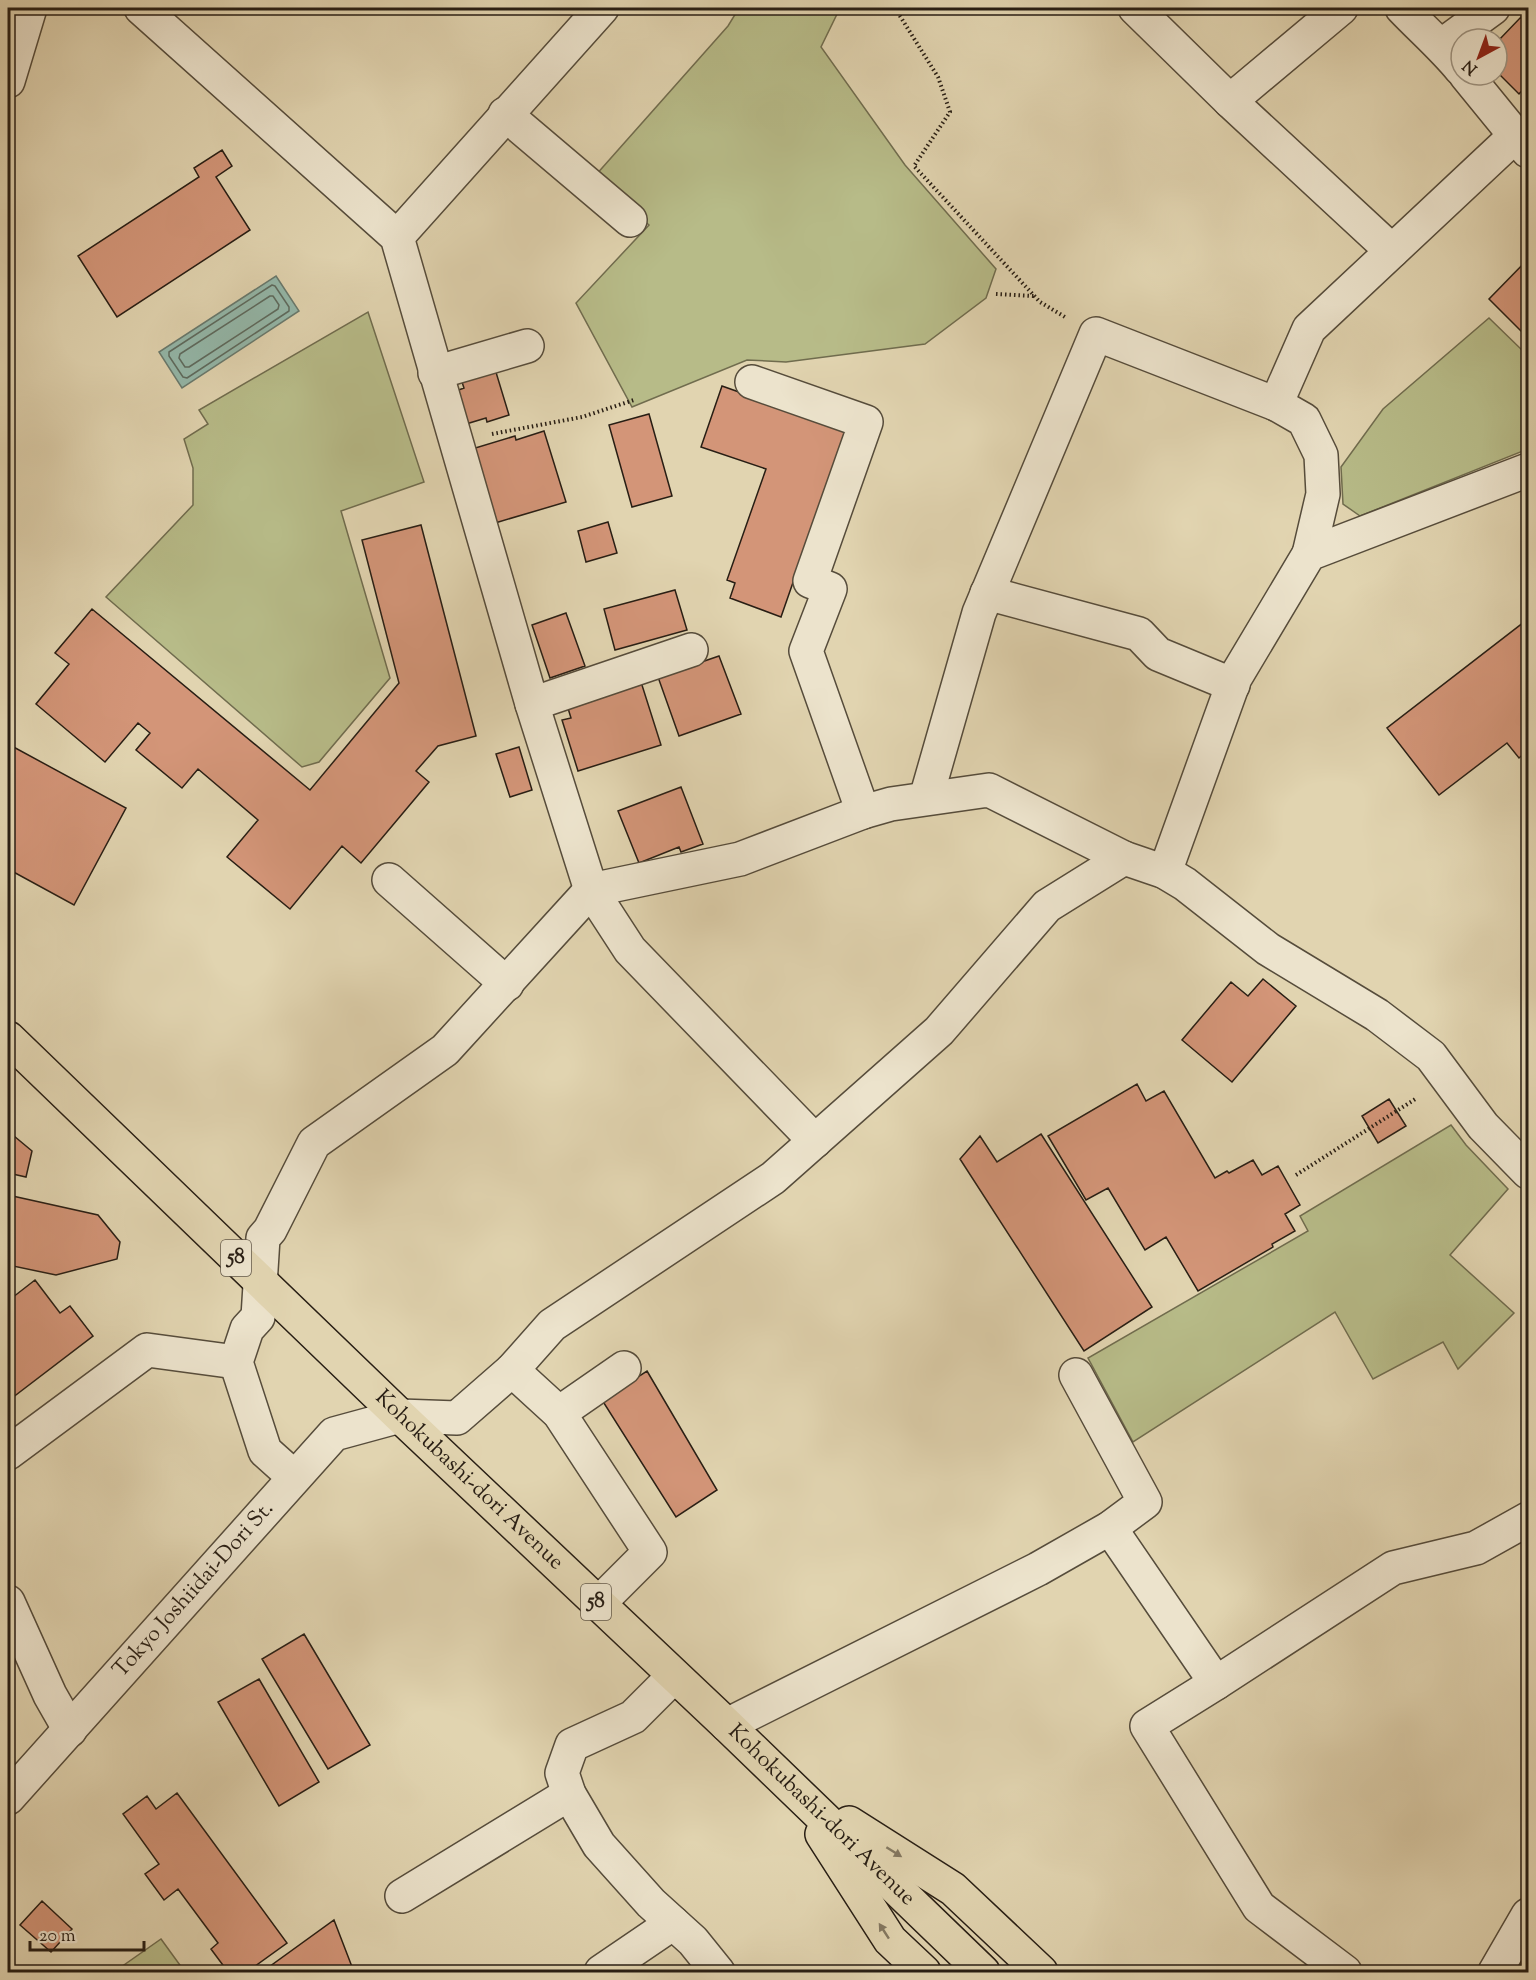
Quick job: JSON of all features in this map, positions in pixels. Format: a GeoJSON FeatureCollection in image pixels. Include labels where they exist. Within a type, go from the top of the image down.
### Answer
{"type":"FeatureCollection","features":[{"type":"Feature","properties":{"kind":"main road","name":"Kohokubashi-dori Avenue"},"geometry":{"type":"LineString","coordinates":[[8,1038],[400,1416],[727,1725],[980,1969]]}},
{"type":"Feature","properties":{"kind":"main road","name":"58"},"geometry":{"type":"LineString","coordinates":[[791,1787],[890,1940],[924,1972]]}},
{"type":"Feature","properties":{"kind":"main road","name":"58"},"geometry":{"type":"LineString","coordinates":[[791,1787],[953,1889],[1041,1972]]}},
{"type":"Feature","properties":{"kind":"street"},"geometry":{"type":"LineString","coordinates":[[8,81],[30,8]]}},
{"type":"Feature","properties":{"kind":"street"},"geometry":{"type":"LineString","coordinates":[[141,8],[398,237],[435,373],[532,704],[591,890],[630,950],[815,1141]]}},
{"type":"Feature","properties":{"kind":"street"},"geometry":{"type":"LineString","coordinates":[[398,237],[505,114],[602,8]]}},
{"type":"Feature","properties":{"kind":"street"},"geometry":{"type":"LineString","coordinates":[[1136,8],[1230,101],[1392,251]]}},
{"type":"Feature","properties":{"kind":"street"},"geometry":{"type":"LineString","coordinates":[[1230,101],[1341,8]]}},
{"type":"Feature","properties":{"kind":"street"},"geometry":{"type":"LineString","coordinates":[[1402,8],[1449,55]]}},
{"type":"Feature","properties":{"kind":"street"},"geometry":{"type":"LineString","coordinates":[[1477,27],[1493,8]]}},
{"type":"Feature","properties":{"kind":"street"},"geometry":{"type":"LineString","coordinates":[[1276,404],[1309,329],[1392,251],[1522,143],[1476,87]]}},
{"type":"Feature","properties":{"kind":"street"},"geometry":{"type":"LineString","coordinates":[[505,114],[630,220]]}},
{"type":"Feature","properties":{"kind":"street"},"geometry":{"type":"LineString","coordinates":[[926,798],[979,614],[1096,334],[1276,404],[1304,420],[1321,455],[1323,494],[1310,554],[1233,685],[1165,872]]}},
{"type":"Feature","properties":{"kind":"street"},"geometry":{"type":"LineString","coordinates":[[435,373],[526,346]]}},
{"type":"Feature","properties":{"kind":"street"},"geometry":{"type":"LineString","coordinates":[[752,382],[866,422],[810,581],[830,589],[806,651],[863,812]]}},
{"type":"Feature","properties":{"kind":"street"},"geometry":{"type":"LineString","coordinates":[[1310,554],[1528,470]]}},
{"type":"Feature","properties":{"kind":"street"},"geometry":{"type":"LineString","coordinates":[[987,593],[1139,634],[1158,654],[1233,685]]}},
{"type":"Feature","properties":{"kind":"street"},"geometry":{"type":"LineString","coordinates":[[532,704],[691,650]]}},
{"type":"Feature","properties":{"kind":"street"},"geometry":{"type":"LineString","coordinates":[[294,1477],[265,1451],[236,1362],[247,1329],[258,1317],[263,1238],[270,1230],[314,1143],[446,1050],[591,890],[740,859],[863,812],[926,798],[989,790],[1124,858],[1165,872],[1185,884],[1268,949],[1377,1015],[1431,1056],[1482,1126],[1528,1172]]}},
{"type":"Feature","properties":{"kind":"street","name":"Tokyo Joshiidai-Dori St."},"geometry":{"type":"LineString","coordinates":[[8,1797],[334,1434],[400,1416],[457,1418],[512,1370],[552,1325],[773,1178],[939,1031],[1047,906],[1124,858]]}},
{"type":"Feature","properties":{"kind":"street"},"geometry":{"type":"LineString","coordinates":[[389,880],[507,984]]}},
{"type":"Feature","properties":{"kind":"street"},"geometry":{"type":"LineString","coordinates":[[8,1453],[147,1350],[236,1362]]}},
{"type":"Feature","properties":{"kind":"street"},"geometry":{"type":"LineString","coordinates":[[558,1413],[624,1368]]}},
{"type":"Feature","properties":{"kind":"street"},"geometry":{"type":"LineString","coordinates":[[512,1370],[558,1413],[650,1552],[598,1604]]}},
{"type":"Feature","properties":{"kind":"street"},"geometry":{"type":"LineString","coordinates":[[727,1725],[1027,1574],[1110,1528],[1145,1502],[1076,1375]]}},
{"type":"Feature","properties":{"kind":"street"},"geometry":{"type":"LineString","coordinates":[[1345,1972],[1259,1907],[1147,1725],[1394,1568],[1476,1548],[1528,1519]]}},
{"type":"Feature","properties":{"kind":"street"},"geometry":{"type":"LineString","coordinates":[[1110,1528],[1216,1683]]}},
{"type":"Feature","properties":{"kind":"street"},"geometry":{"type":"LineString","coordinates":[[8,1602],[50,1695],[70,1730]]}},
{"type":"Feature","properties":{"kind":"street"},"geometry":{"type":"LineString","coordinates":[[674,1676],[633,1717],[572,1745],[562,1773],[569,1794],[600,1845],[651,1903],[693,1941],[718,1972]]}},
{"type":"Feature","properties":{"kind":"street"},"geometry":{"type":"LineString","coordinates":[[402,1896],[569,1794]]}},
{"type":"Feature","properties":{"kind":"street"},"geometry":{"type":"LineString","coordinates":[[1495,1972],[1528,1915]]}},
{"type":"Feature","properties":{"kind":"street"},"geometry":{"type":"LineString","coordinates":[[601,1972],[673,1923]]}},
{"type":"Feature","properties":{"kind":"path"},"geometry":{"type":"LineString","coordinates":[[896,8],[938,77],[950,112],[914,166],[1040,302],[1096,334]]}},
{"type":"Feature","properties":{"kind":"path"},"geometry":{"type":"LineString","coordinates":[[996,294],[1034,296]]}},
{"type":"Feature","properties":{"kind":"path"},"geometry":{"type":"LineString","coordinates":[[456,441],[582,417],[634,400]]}},
{"type":"Feature","properties":{"kind":"path"},"geometry":{"type":"LineString","coordinates":[[1296,1175],[1418,1098]]}},
{"type":"Feature","properties":{"kind":"green space"},"geometry":{"type":"Polygon","coordinates":[[[739,8],[840,8],[821,47],[905,165],[996,269],[986,298],[925,344],[786,362],[747,360],[632,407],[576,303],[649,225],[595,176],[728,26],[739,8]]]}},
{"type":"Feature","properties":{"kind":"green space"},"geometry":{"type":"Polygon","coordinates":[[[368,312],[424,482],[341,511],[390,678],[319,762],[302,767],[106,597],[193,505],[193,468],[184,439],[208,424],[199,410],[368,312]]]}},
{"type":"Feature","properties":{"kind":"green space"},"geometry":{"type":"Polygon","coordinates":[[[1489,318],[1525,353],[1528,350],[1528,449],[1360,516],[1343,504],[1341,467],[1383,409],[1489,318]]]}},
{"type":"Feature","properties":{"kind":"green space"},"geometry":{"type":"Polygon","coordinates":[[[1451,1125],[1466,1145],[1508,1189],[1450,1255],[1514,1313],[1458,1369],[1443,1342],[1373,1379],[1335,1312],[1133,1442],[1088,1358],[1308,1231],[1300,1216],[1451,1125]]]}},
{"type":"Feature","properties":{"kind":"green space"},"geometry":{"type":"Polygon","coordinates":[[[161,1939],[185,1972],[114,1972],[161,1939]]]}},
{"type":"Feature","properties":{"kind":"water"},"geometry":{"type":"Polygon","coordinates":[[[276,276],[299,311],[182,388],[159,352],[276,276]]]}},
{"type":"Feature","properties":{"kind":"building"},"geometry":{"type":"Polygon","coordinates":[[[1521,17],[1528,24],[1528,84],[1519,94],[1509,84],[1509,30],[1521,17]]]}},
{"type":"Feature","properties":{"kind":"building"},"geometry":{"type":"Polygon","coordinates":[[[222,150],[232,166],[216,177],[250,230],[117,317],[78,256],[199,177],[194,168],[222,150]]]}},
{"type":"Feature","properties":{"kind":"building"},"geometry":{"type":"Polygon","coordinates":[[[1528,259],[1528,334],[1526,336],[1489,299],[1528,259]]]}},
{"type":"Feature","properties":{"kind":"building"},"geometry":{"type":"Polygon","coordinates":[[[495,369],[509,415],[487,422],[486,418],[466,424],[456,391],[464,388],[461,379],[495,369]]]}},
{"type":"Feature","properties":{"kind":"building"},"geometry":{"type":"Polygon","coordinates":[[[722,386],[846,430],[781,617],[730,598],[735,583],[727,580],[766,469],[701,447],[722,386]]]}},
{"type":"Feature","properties":{"kind":"building"},"geometry":{"type":"Polygon","coordinates":[[[649,414],[672,496],[632,507],[609,425],[649,414]]]}},
{"type":"Feature","properties":{"kind":"building"},"geometry":{"type":"Polygon","coordinates":[[[544,431],[566,502],[495,523],[472,449],[515,436],[516,440],[544,431]]]}},
{"type":"Feature","properties":{"kind":"building"},"geometry":{"type":"Polygon","coordinates":[[[608,522],[617,553],[586,562],[578,531],[608,522]]]}},
{"type":"Feature","properties":{"kind":"building"},"geometry":{"type":"Polygon","coordinates":[[[421,525],[476,736],[438,746],[416,771],[429,782],[361,863],[342,846],[290,909],[227,857],[258,820],[198,769],[182,788],[136,750],[150,733],[138,723],[105,762],[36,704],[69,664],[55,653],[92,609],[310,790],[399,683],[362,540],[421,525]]]}},
{"type":"Feature","properties":{"kind":"building"},"geometry":{"type":"Polygon","coordinates":[[[675,590],[687,630],[615,650],[604,609],[675,590]]]}},
{"type":"Feature","properties":{"kind":"building"},"geometry":{"type":"Polygon","coordinates":[[[566,613],[585,666],[550,678],[532,625],[566,613]]]}},
{"type":"Feature","properties":{"kind":"building"},"geometry":{"type":"Polygon","coordinates":[[[1528,619],[1528,750],[1519,758],[1507,743],[1439,795],[1387,728],[1528,619]]]}},
{"type":"Feature","properties":{"kind":"building"},"geometry":{"type":"Polygon","coordinates":[[[719,656],[741,714],[679,736],[658,677],[719,656]]]}},
{"type":"Feature","properties":{"kind":"building"},"geometry":{"type":"Polygon","coordinates":[[[641,682],[661,745],[578,771],[562,720],[571,718],[567,705],[641,682]]]}},
{"type":"Feature","properties":{"kind":"building"},"geometry":{"type":"Polygon","coordinates":[[[8,744],[126,808],[74,905],[8,869],[8,744]]]}},
{"type":"Feature","properties":{"kind":"building"},"geometry":{"type":"Polygon","coordinates":[[[519,747],[532,790],[510,797],[496,754],[519,747]]]}},
{"type":"Feature","properties":{"kind":"building"},"geometry":{"type":"Polygon","coordinates":[[[681,787],[703,844],[681,852],[679,847],[639,863],[618,811],[681,787]]]}},
{"type":"Feature","properties":{"kind":"building"},"geometry":{"type":"Polygon","coordinates":[[[1263,979],[1296,1006],[1232,1082],[1182,1040],[1231,982],[1248,996],[1263,979]]]}},
{"type":"Feature","properties":{"kind":"building"},"geometry":{"type":"Polygon","coordinates":[[[1137,1084],[1146,1101],[1164,1091],[1215,1178],[1253,1160],[1262,1175],[1278,1166],[1300,1205],[1285,1214],[1295,1231],[1272,1244],[1273,1247],[1198,1291],[1166,1237],[1145,1250],[1108,1188],[1086,1200],[1048,1136],[1137,1084]]]}},
{"type":"Feature","properties":{"kind":"building"},"geometry":{"type":"Polygon","coordinates":[[[1389,1099],[1406,1126],[1378,1143],[1362,1116],[1389,1099]]]}},
{"type":"Feature","properties":{"kind":"building"},"geometry":{"type":"Polygon","coordinates":[[[8,1131],[32,1151],[26,1177],[8,1173],[8,1131]]]}},
{"type":"Feature","properties":{"kind":"building"},"geometry":{"type":"Polygon","coordinates":[[[1041,1134],[1152,1307],[1084,1351],[960,1159],[980,1136],[997,1162],[1041,1134]]]}},
{"type":"Feature","properties":{"kind":"building"},"geometry":{"type":"Polygon","coordinates":[[[8,1195],[98,1215],[120,1242],[117,1259],[56,1275],[8,1265],[8,1195]]]}},
{"type":"Feature","properties":{"kind":"building"},"geometry":{"type":"Polygon","coordinates":[[[35,1280],[60,1313],[70,1306],[93,1336],[8,1401],[8,1301],[35,1280]]]}},
{"type":"Feature","properties":{"kind":"building"},"geometry":{"type":"Polygon","coordinates":[[[647,1371],[717,1490],[676,1517],[602,1400],[647,1371]]]}},
{"type":"Feature","properties":{"kind":"building"},"geometry":{"type":"Polygon","coordinates":[[[304,1634],[370,1745],[328,1769],[262,1659],[304,1634]]]}},
{"type":"Feature","properties":{"kind":"building"},"geometry":{"type":"Polygon","coordinates":[[[259,1679],[319,1782],[279,1806],[218,1702],[259,1679]]]}},
{"type":"Feature","properties":{"kind":"building"},"geometry":{"type":"Polygon","coordinates":[[[177,1793],[287,1943],[247,1972],[228,1972],[211,1949],[218,1943],[178,1889],[164,1900],[145,1874],[159,1864],[123,1814],[147,1796],[156,1809],[177,1793]]]}},
{"type":"Feature","properties":{"kind":"building"},"geometry":{"type":"Polygon","coordinates":[[[42,1901],[72,1929],[51,1952],[20,1925],[42,1901]]]}},
{"type":"Feature","properties":{"kind":"building"},"geometry":{"type":"Polygon","coordinates":[[[334,1920],[354,1972],[262,1972],[334,1920]]]}}]}
